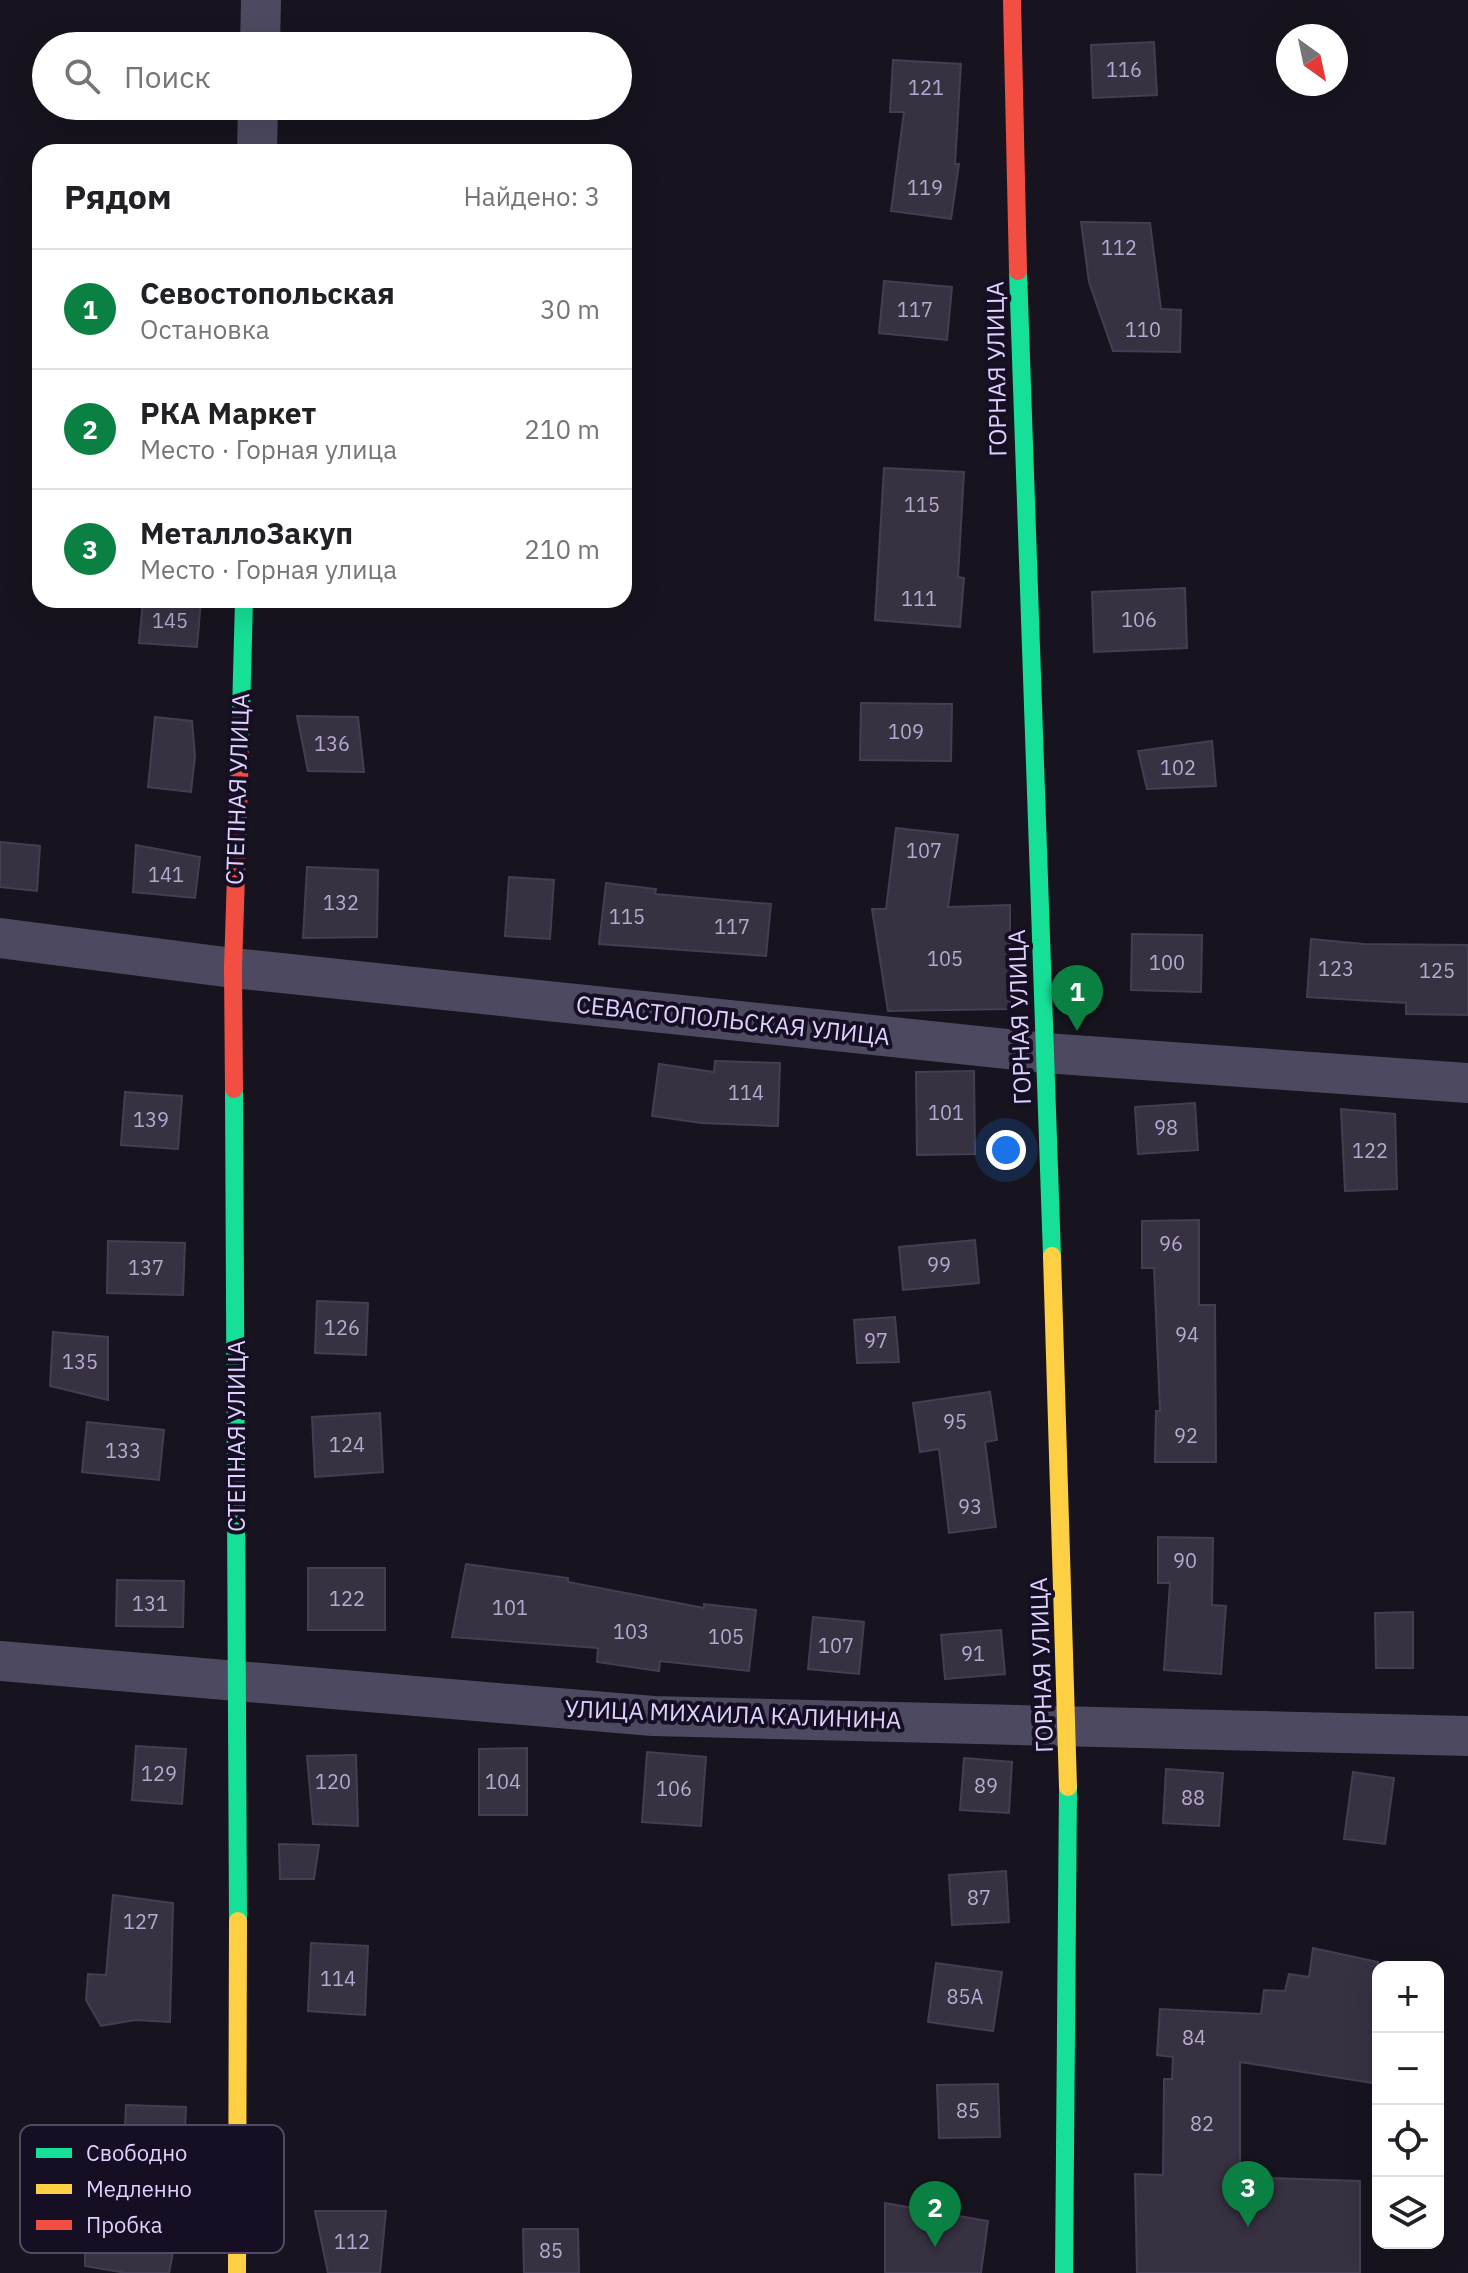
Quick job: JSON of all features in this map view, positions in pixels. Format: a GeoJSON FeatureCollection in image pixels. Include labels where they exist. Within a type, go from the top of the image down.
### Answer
{"type":"FeatureCollection","features":[{"type":"Feature","properties":{"kind":"street"},"geometry":{"type":"LineString","coordinates":[[260,32],[261,0]]}},
{"type":"Feature","properties":{"kind":"street","name":"ГОРНАЯ УЛИЦА"},"geometry":{"type":"LineString","coordinates":[[1012,0],[1023,481],[1069,1726],[1064,2273]]}},
{"type":"Feature","properties":{"kind":"street"},"geometry":{"type":"LineString","coordinates":[[257,144],[258,120]]}},
{"type":"Feature","properties":{"kind":"street","name":"СТЕПНАЯ УЛИЦА"},"geometry":{"type":"LineString","coordinates":[[238,2125],[239,1682],[233,968],[244,608]]}},
{"type":"Feature","properties":{"kind":"street","name":"СЕВАСТОПОЛЬСКАЯ УЛИЦА"},"geometry":{"type":"LineString","coordinates":[[0,938],[233,968],[1045,1053],[1468,1083]]}},
{"type":"Feature","properties":{"kind":"street","name":"УЛИЦА МИХАИЛА КАЛИНИНА"},"geometry":{"type":"LineString","coordinates":[[0,1661],[653,1716],[1468,1736]]}},
{"type":"Feature","properties":{"kind":"street","name":"СТЕПНАЯ УЛИЦА"},"geometry":{"type":"LineString","coordinates":[[237,2253],[237,2273]]}},
{"type":"Feature","properties":{"kind":"building"},"geometry":{"type":"Polygon","coordinates":[[[1154,42],[1157,95],[1093,98],[1091,45],[1154,42]]]}},
{"type":"Feature","properties":{"kind":"building"},"geometry":{"type":"Polygon","coordinates":[[[893,60],[961,64],[955,164],[959,164],[951,219],[891,211],[904,112],[890,112],[893,60]]]}},
{"type":"Feature","properties":{"kind":"building"},"geometry":{"type":"Polygon","coordinates":[[[1081,222],[1150,223],[1161,309],[1181,310],[1180,352],[1113,351],[1089,282],[1081,222]]]}},
{"type":"Feature","properties":{"kind":"building"},"geometry":{"type":"Polygon","coordinates":[[[884,281],[952,287],[947,340],[879,333],[884,281]]]}},
{"type":"Feature","properties":{"kind":"building"},"geometry":{"type":"Polygon","coordinates":[[[884,468],[964,472],[958,577],[964,578],[960,627],[875,620],[884,468]]]}},
{"type":"Feature","properties":{"kind":"building"},"geometry":{"type":"Polygon","coordinates":[[[1185,588],[1187,648],[1094,652],[1092,592],[1185,588]]]}},
{"type":"Feature","properties":{"kind":"building"},"geometry":{"type":"Polygon","coordinates":[[[142,608],[200,608],[197,647],[139,643],[142,608]]]}},
{"type":"Feature","properties":{"kind":"building"},"geometry":{"type":"Polygon","coordinates":[[[861,703],[952,704],[951,761],[860,760],[861,703]]]}},
{"type":"Feature","properties":{"kind":"building"},"geometry":{"type":"Polygon","coordinates":[[[297,716],[358,717],[364,772],[308,771],[297,716]]]}},
{"type":"Feature","properties":{"kind":"building"},"geometry":{"type":"Polygon","coordinates":[[[155,717],[192,721],[195,756],[191,792],[148,787],[155,717]]]}},
{"type":"Feature","properties":{"kind":"building"},"geometry":{"type":"Polygon","coordinates":[[[1212,741],[1216,786],[1147,789],[1138,751],[1212,741]]]}},
{"type":"Feature","properties":{"kind":"building"},"geometry":{"type":"Polygon","coordinates":[[[896,828],[958,835],[948,907],[1010,905],[1010,1009],[888,1011],[872,909],[886,909],[896,828]]]}},
{"type":"Feature","properties":{"kind":"building"},"geometry":{"type":"Polygon","coordinates":[[[0,842],[40,846],[37,891],[0,887],[0,842]]]}},
{"type":"Feature","properties":{"kind":"building"},"geometry":{"type":"Polygon","coordinates":[[[136,845],[200,857],[195,898],[133,892],[136,845]]]}},
{"type":"Feature","properties":{"kind":"building"},"geometry":{"type":"Polygon","coordinates":[[[307,867],[378,870],[377,937],[303,938],[307,867]]]}},
{"type":"Feature","properties":{"kind":"building"},"geometry":{"type":"Polygon","coordinates":[[[509,877],[554,880],[550,939],[505,936],[509,877]]]}},
{"type":"Feature","properties":{"kind":"building"},"geometry":{"type":"Polygon","coordinates":[[[606,883],[656,889],[655,894],[771,904],[766,956],[599,944],[606,883]]]}},
{"type":"Feature","properties":{"kind":"building"},"geometry":{"type":"Polygon","coordinates":[[[1132,934],[1202,935],[1201,992],[1131,990],[1132,934]]]}},
{"type":"Feature","properties":{"kind":"building"},"geometry":{"type":"Polygon","coordinates":[[[1311,939],[1364,944],[1468,945],[1468,1015],[1406,1014],[1406,1003],[1307,997],[1311,939]]]}},
{"type":"Feature","properties":{"kind":"building"},"geometry":{"type":"Polygon","coordinates":[[[715,1061],[780,1063],[778,1126],[701,1123],[652,1116],[659,1064],[714,1072],[715,1061]]]}},
{"type":"Feature","properties":{"kind":"building"},"geometry":{"type":"Polygon","coordinates":[[[974,1071],[975,1154],[917,1155],[916,1072],[974,1071]]]}},
{"type":"Feature","properties":{"kind":"building"},"geometry":{"type":"Polygon","coordinates":[[[125,1092],[182,1096],[178,1149],[121,1145],[125,1092]]]}},
{"type":"Feature","properties":{"kind":"building"},"geometry":{"type":"Polygon","coordinates":[[[1195,1103],[1198,1150],[1138,1154],[1135,1107],[1195,1103]]]}},
{"type":"Feature","properties":{"kind":"building"},"geometry":{"type":"Polygon","coordinates":[[[1341,1109],[1395,1114],[1397,1189],[1345,1191],[1341,1109]]]}},
{"type":"Feature","properties":{"kind":"building"},"geometry":{"type":"Polygon","coordinates":[[[1199,1220],[1199,1305],[1215,1305],[1216,1462],[1155,1462],[1156,1411],[1160,1411],[1154,1268],[1142,1268],[1142,1221],[1199,1220]]]}},
{"type":"Feature","properties":{"kind":"building"},"geometry":{"type":"Polygon","coordinates":[[[975,1240],[979,1283],[903,1290],[899,1247],[975,1240]]]}},
{"type":"Feature","properties":{"kind":"building"},"geometry":{"type":"Polygon","coordinates":[[[108,1241],[185,1243],[183,1295],[107,1293],[108,1241]]]}},
{"type":"Feature","properties":{"kind":"building"},"geometry":{"type":"Polygon","coordinates":[[[317,1301],[368,1303],[366,1355],[315,1353],[317,1301]]]}},
{"type":"Feature","properties":{"kind":"building"},"geometry":{"type":"Polygon","coordinates":[[[895,1317],[899,1362],[857,1363],[854,1320],[895,1317]]]}},
{"type":"Feature","properties":{"kind":"building"},"geometry":{"type":"Polygon","coordinates":[[[53,1332],[108,1337],[108,1400],[50,1386],[53,1332]]]}},
{"type":"Feature","properties":{"kind":"building"},"geometry":{"type":"Polygon","coordinates":[[[990,1392],[997,1440],[985,1442],[996,1527],[949,1533],[939,1449],[920,1452],[913,1403],[990,1392]]]}},
{"type":"Feature","properties":{"kind":"building"},"geometry":{"type":"Polygon","coordinates":[[[380,1413],[383,1472],[315,1477],[312,1417],[380,1413]]]}},
{"type":"Feature","properties":{"kind":"building"},"geometry":{"type":"Polygon","coordinates":[[[87,1422],[164,1430],[159,1480],[82,1472],[87,1422]]]}},
{"type":"Feature","properties":{"kind":"building"},"geometry":{"type":"Polygon","coordinates":[[[1158,1537],[1213,1538],[1212,1605],[1226,1606],[1221,1674],[1164,1670],[1170,1583],[1158,1583],[1158,1537]]]}},
{"type":"Feature","properties":{"kind":"building"},"geometry":{"type":"Polygon","coordinates":[[[466,1564],[568,1578],[568,1582],[704,1608],[704,1604],[756,1610],[749,1671],[660,1661],[659,1671],[597,1662],[598,1648],[452,1637],[466,1564]]]}},
{"type":"Feature","properties":{"kind":"building"},"geometry":{"type":"Polygon","coordinates":[[[308,1568],[385,1568],[385,1630],[308,1630],[308,1568]]]}},
{"type":"Feature","properties":{"kind":"building"},"geometry":{"type":"Polygon","coordinates":[[[117,1580],[184,1581],[183,1627],[116,1626],[117,1580]]]}},
{"type":"Feature","properties":{"kind":"building"},"geometry":{"type":"Polygon","coordinates":[[[1413,1612],[1413,1668],[1376,1668],[1375,1613],[1413,1612]]]}},
{"type":"Feature","properties":{"kind":"building"},"geometry":{"type":"Polygon","coordinates":[[[813,1617],[864,1622],[859,1674],[808,1669],[813,1617]]]}},
{"type":"Feature","properties":{"kind":"building"},"geometry":{"type":"Polygon","coordinates":[[[1001,1630],[1005,1674],[945,1679],[941,1635],[1001,1630]]]}},
{"type":"Feature","properties":{"kind":"building"},"geometry":{"type":"Polygon","coordinates":[[[136,1746],[186,1749],[182,1804],[132,1800],[136,1746]]]}},
{"type":"Feature","properties":{"kind":"building"},"geometry":{"type":"Polygon","coordinates":[[[527,1748],[527,1815],[479,1815],[479,1749],[527,1748]]]}},
{"type":"Feature","properties":{"kind":"building"},"geometry":{"type":"Polygon","coordinates":[[[647,1752],[706,1757],[701,1826],[642,1822],[647,1752]]]}},
{"type":"Feature","properties":{"kind":"building"},"geometry":{"type":"Polygon","coordinates":[[[356,1755],[358,1826],[313,1824],[307,1756],[356,1755]]]}},
{"type":"Feature","properties":{"kind":"building"},"geometry":{"type":"Polygon","coordinates":[[[964,1758],[1012,1762],[1009,1813],[960,1810],[964,1758]]]}},
{"type":"Feature","properties":{"kind":"building"},"geometry":{"type":"Polygon","coordinates":[[[1166,1769],[1223,1773],[1219,1826],[1163,1823],[1166,1769]]]}},
{"type":"Feature","properties":{"kind":"building"},"geometry":{"type":"Polygon","coordinates":[[[1353,1772],[1394,1778],[1385,1844],[1344,1839],[1353,1772]]]}},
{"type":"Feature","properties":{"kind":"building"},"geometry":{"type":"Polygon","coordinates":[[[279,1844],[319,1845],[314,1879],[280,1879],[279,1844]]]}},
{"type":"Feature","properties":{"kind":"building"},"geometry":{"type":"Polygon","coordinates":[[[1006,1871],[1009,1922],[952,1925],[949,1875],[1006,1871]]]}},
{"type":"Feature","properties":{"kind":"building"},"geometry":{"type":"Polygon","coordinates":[[[113,1895],[173,1903],[170,2022],[135,2020],[101,2026],[86,2000],[88,1974],[106,1975],[113,1895]]]}},
{"type":"Feature","properties":{"kind":"building"},"geometry":{"type":"Polygon","coordinates":[[[311,1943],[368,1946],[365,2015],[308,2011],[311,1943]]]}},
{"type":"Feature","properties":{"kind":"building"},"geometry":{"type":"Polygon","coordinates":[[[1313,1948],[1373,1961],[1372,2083],[1240,2062],[1240,2177],[1360,2181],[1360,2273],[1137,2273],[1135,2174],[1163,2175],[1164,2079],[1172,2079],[1173,2057],[1157,2055],[1160,2009],[1261,2014],[1264,1990],[1285,1991],[1289,1974],[1309,1977],[1313,1948]]]}},
{"type":"Feature","properties":{"kind":"building"},"geometry":{"type":"Polygon","coordinates":[[[936,1963],[1002,1972],[993,2031],[928,2022],[936,1963]]]}},
{"type":"Feature","properties":{"kind":"building"},"geometry":{"type":"Polygon","coordinates":[[[998,2084],[1000,2137],[939,2138],[937,2085],[998,2084]]]}},
{"type":"Feature","properties":{"kind":"building"},"geometry":{"type":"Polygon","coordinates":[[[126,2105],[186,2107],[185,2125],[125,2125],[126,2105]]]}},
{"type":"Feature","properties":{"kind":"building"},"geometry":{"type":"Polygon","coordinates":[[[885,2203],[988,2221],[981,2273],[885,2273],[885,2203]]]}},
{"type":"Feature","properties":{"kind":"building"},"geometry":{"type":"Polygon","coordinates":[[[315,2211],[386,2211],[380,2273],[328,2273],[315,2211]]]}},
{"type":"Feature","properties":{"kind":"building"},"geometry":{"type":"Polygon","coordinates":[[[523,2229],[578,2229],[579,2273],[524,2273],[523,2229]]]}},
{"type":"Feature","properties":{"kind":"building"},"geometry":{"type":"Polygon","coordinates":[[[85,2253],[173,2253],[169,2273],[126,2273],[85,2266],[85,2253]]]}},
{"type":"Feature","properties":{"kind":"traffic: fast"},"geometry":{"type":"LineString","coordinates":[[1018,271],[1052,1256]]}},
{"type":"Feature","properties":{"kind":"traffic: fast"},"geometry":{"type":"LineString","coordinates":[[240,750],[244,608]]}},
{"type":"Feature","properties":{"kind":"traffic: fast"},"geometry":{"type":"LineString","coordinates":[[234,1089],[238,1921]]}},
{"type":"Feature","properties":{"kind":"traffic: fast"},"geometry":{"type":"LineString","coordinates":[[1064,2273],[1068,1787]]}},
{"type":"Feature","properties":{"kind":"traffic: slow"},"geometry":{"type":"LineString","coordinates":[[1052,1256],[1068,1787]]}},
{"type":"Feature","properties":{"kind":"traffic: slow"},"geometry":{"type":"LineString","coordinates":[[237,2125],[238,1921]]}},
{"type":"Feature","properties":{"kind":"traffic: slow"},"geometry":{"type":"LineString","coordinates":[[237,2253],[237,2273]]}},
{"type":"Feature","properties":{"kind":"traffic: jam"},"geometry":{"type":"LineString","coordinates":[[1012,0],[1018,271]]}},
{"type":"Feature","properties":{"kind":"traffic: jam"},"geometry":{"type":"LineString","coordinates":[[234,1089],[233,968],[240,750]]}},
{"type":"Feature","properties":{"kind":"place","name":"Севостопольская"},"geometry":{"type":"Point","coordinates":[1077,1031]}},
{"type":"Feature","properties":{"kind":"place","name":"МеталлоЗакуп"},"geometry":{"type":"Point","coordinates":[1248,2227]}},
{"type":"Feature","properties":{"kind":"place","name":"РКА Маркет"},"geometry":{"type":"Point","coordinates":[935,2247]}}]}
